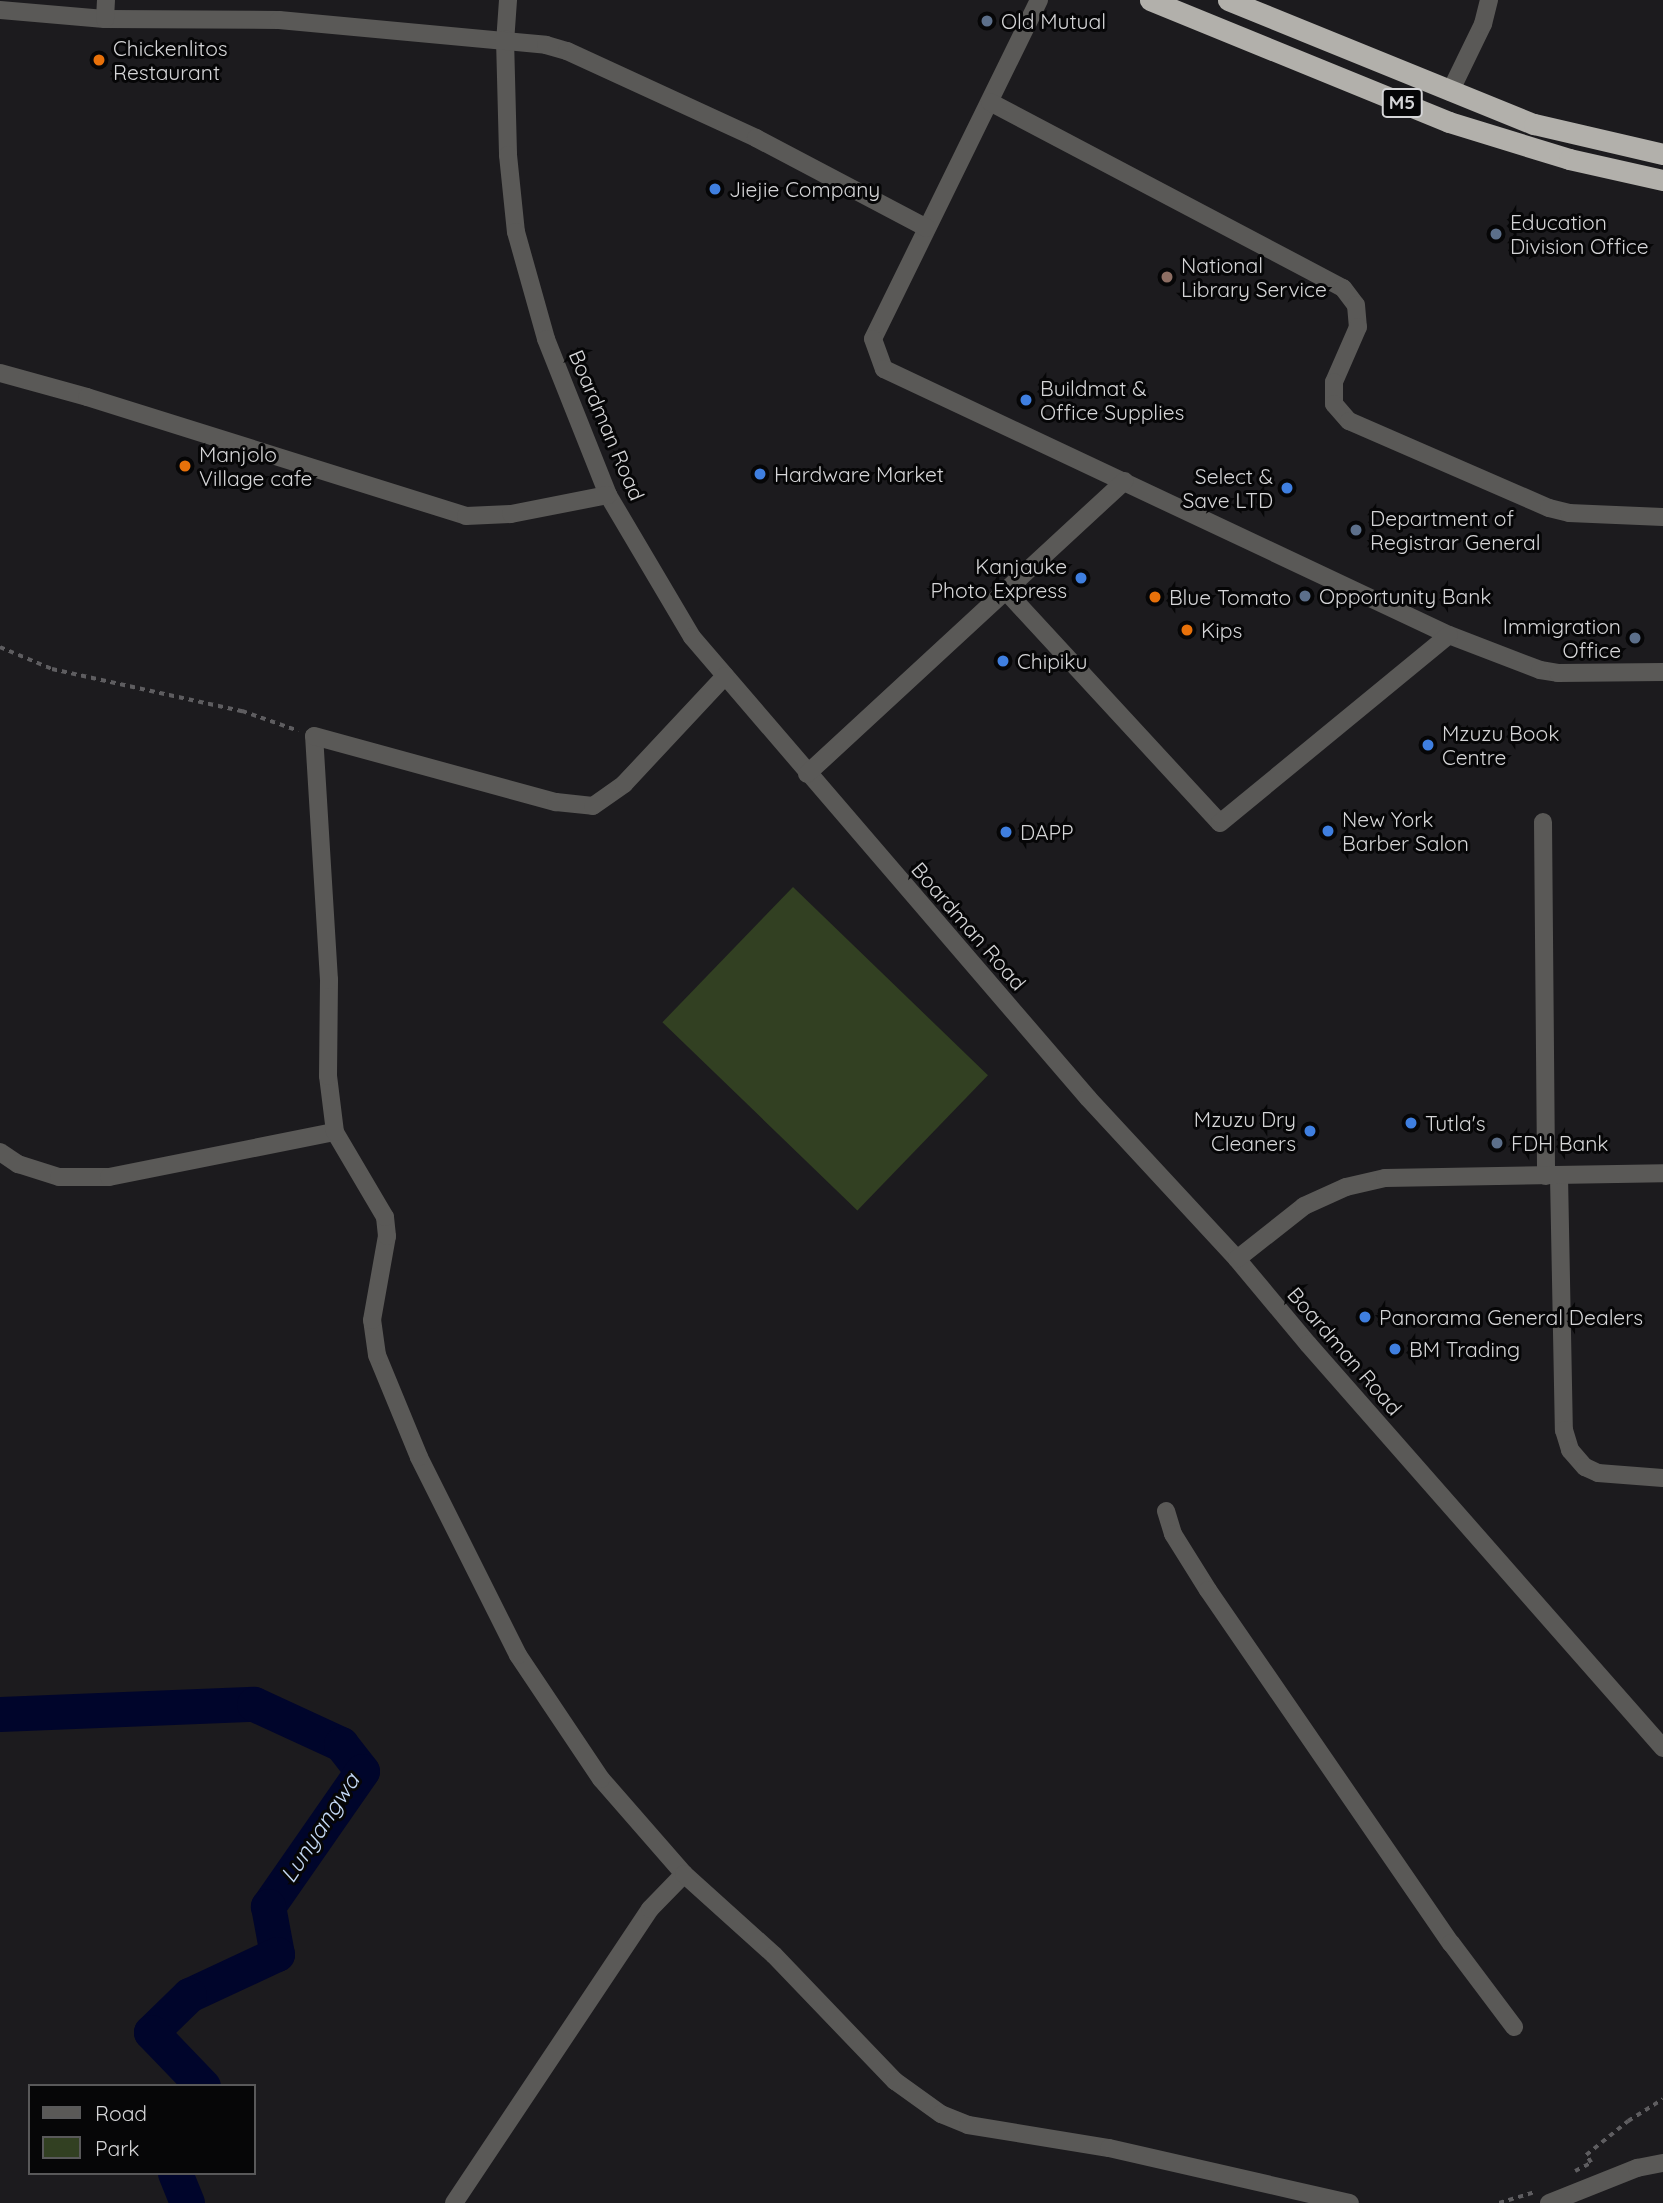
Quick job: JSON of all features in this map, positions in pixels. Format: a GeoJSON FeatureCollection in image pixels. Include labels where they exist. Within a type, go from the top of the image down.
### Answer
{"type":"FeatureCollection","features":[{"type":"Feature","properties":{"kind":"highway","name":"M5"},"geometry":{"type":"LineString","coordinates":[[1150,0],[1449,121],[1569,159],[1663,180]]}},
{"type":"Feature","properties":{"kind":"highway","name":"M5"},"geometry":{"type":"LineString","coordinates":[[1228,0],[1534,124],[1663,154]]}},
{"type":"Feature","properties":{"kind":"street"},"geometry":{"type":"LineString","coordinates":[[105,19],[106,0]]}},
{"type":"Feature","properties":{"kind":"street","name":"Boardman Road"},"geometry":{"type":"LineString","coordinates":[[508,0],[505,39],[508,155],[516,232],[546,338],[608,495],[692,637],[1088,1098],[1237,1259],[1308,1345],[1663,1748]]}},
{"type":"Feature","properties":{"kind":"street"},"geometry":{"type":"LineString","coordinates":[[1039,0],[873,339],[884,369],[1449,635],[1539,670],[1558,673],[1663,672]]}},
{"type":"Feature","properties":{"kind":"street"},"geometry":{"type":"LineString","coordinates":[[1450,92],[1483,24],[1489,0]]}},
{"type":"Feature","properties":{"kind":"street"},"geometry":{"type":"LineString","coordinates":[[0,10],[105,19],[279,20],[505,39],[567,51],[756,138],[927,228]]}},
{"type":"Feature","properties":{"kind":"street"},"geometry":{"type":"LineString","coordinates":[[990,102],[1343,288],[1356,305],[1358,327],[1334,382],[1334,404],[1349,421],[1549,508],[1569,513],[1663,517]]}},
{"type":"Feature","properties":{"kind":"street"},"geometry":{"type":"LineString","coordinates":[[0,373],[87,397],[466,516],[511,514],[608,495]]}},
{"type":"Feature","properties":{"kind":"street"},"geometry":{"type":"LineString","coordinates":[[807,774],[1004,589],[1124,481]]}},
{"type":"Feature","properties":{"kind":"street"},"geometry":{"type":"LineString","coordinates":[[1004,589],[1220,823],[1449,635]]}},
{"type":"Feature","properties":{"kind":"street"},"geometry":{"type":"LineString","coordinates":[[725,676],[624,784],[593,806],[556,802],[314,736],[329,980],[328,1076],[335,1132],[385,1217],[387,1236],[372,1320],[377,1355],[419,1457],[518,1654],[601,1779],[684,1874],[774,1955],[895,2081],[941,2114],[968,2125],[1109,2148],[1350,2203]]}},
{"type":"Feature","properties":{"kind":"street"},"geometry":{"type":"LineString","coordinates":[[1542,822],[1563,1430],[1570,1450],[1585,1466],[1598,1473],[1663,1478]]}},
{"type":"Feature","properties":{"kind":"street"},"geometry":{"type":"LineString","coordinates":[[0,1152],[18,1164],[60,1177],[108,1177],[335,1132]]}},
{"type":"Feature","properties":{"kind":"street"},"geometry":{"type":"LineString","coordinates":[[1237,1259],[1304,1206],[1346,1187],[1385,1178],[1663,1173]]}},
{"type":"Feature","properties":{"kind":"street"},"geometry":{"type":"LineString","coordinates":[[1166,1511],[1173,1534],[1208,1590],[1451,1943],[1514,2028]]}},
{"type":"Feature","properties":{"kind":"street"},"geometry":{"type":"LineString","coordinates":[[454,2203],[650,1909],[684,1874]]}},
{"type":"Feature","properties":{"kind":"street"},"geometry":{"type":"LineString","coordinates":[[1543,2197],[1663,2162]]}},
{"type":"Feature","properties":{"kind":"path"},"geometry":{"type":"LineString","coordinates":[[0,647],[52,669],[242,711],[314,736]]}},
{"type":"Feature","properties":{"kind":"path"},"geometry":{"type":"LineString","coordinates":[[1570,2174],[1591,2163],[1586,2155],[1628,2120],[1663,2099]]}},
{"type":"Feature","properties":{"kind":"path"},"geometry":{"type":"LineString","coordinates":[[1499,2203],[1543,2197]]}},
{"type":"Feature","properties":{"kind":"green space"},"geometry":{"type":"Polygon","coordinates":[[[793,887],[988,1075],[857,1210],[662,1022],[793,887]]]}},
{"type":"Feature","properties":{"kind":"waterway","name":"Lunyangwa"},"geometry":{"type":"LineString","coordinates":[[0,1714],[254,1704],[341,1744],[362,1771],[268,1906],[277,1954],[189,1995],[151,2032],[201,2084]]}},
{"type":"Feature","properties":{"kind":"waterway","name":"Lunyangwa"},"geometry":{"type":"LineString","coordinates":[[176,2175],[187,2203]]}},
{"type":"Feature","properties":{"kind":"place","name":"Old Mutual"},"geometry":{"type":"Point","coordinates":[987,21]}},
{"type":"Feature","properties":{"kind":"place","name":"Chickenlitos Restaurant"},"geometry":{"type":"Point","coordinates":[99,60]}},
{"type":"Feature","properties":{"kind":"place","name":"Jiejie Company"},"geometry":{"type":"Point","coordinates":[715,189]}},
{"type":"Feature","properties":{"kind":"place","name":"Education Division Office"},"geometry":{"type":"Point","coordinates":[1496,234]}},
{"type":"Feature","properties":{"kind":"place","name":"National Library Service"},"geometry":{"type":"Point","coordinates":[1167,277]}},
{"type":"Feature","properties":{"kind":"place","name":"Buildmat & Office Supplies"},"geometry":{"type":"Point","coordinates":[1026,400]}},
{"type":"Feature","properties":{"kind":"place","name":"Manjolo Village cafe"},"geometry":{"type":"Point","coordinates":[185,466]}},
{"type":"Feature","properties":{"kind":"place","name":"Hardware Market"},"geometry":{"type":"Point","coordinates":[760,474]}},
{"type":"Feature","properties":{"kind":"place","name":"Select & Save LTD"},"geometry":{"type":"Point","coordinates":[1287,488]}},
{"type":"Feature","properties":{"kind":"place","name":"Department of Registrar General"},"geometry":{"type":"Point","coordinates":[1356,530]}},
{"type":"Feature","properties":{"kind":"place","name":"Kanjauke Photo Express"},"geometry":{"type":"Point","coordinates":[1081,578]}},
{"type":"Feature","properties":{"kind":"place","name":"Opportunity Bank"},"geometry":{"type":"Point","coordinates":[1305,596]}},
{"type":"Feature","properties":{"kind":"place","name":"Blue Tomato"},"geometry":{"type":"Point","coordinates":[1155,597]}},
{"type":"Feature","properties":{"kind":"place","name":"Kips"},"geometry":{"type":"Point","coordinates":[1187,630]}},
{"type":"Feature","properties":{"kind":"place","name":"Immigration Office"},"geometry":{"type":"Point","coordinates":[1635,638]}},
{"type":"Feature","properties":{"kind":"place","name":"Chipiku"},"geometry":{"type":"Point","coordinates":[1003,661]}},
{"type":"Feature","properties":{"kind":"place","name":"Mzuzu Book Centre"},"geometry":{"type":"Point","coordinates":[1428,745]}},
{"type":"Feature","properties":{"kind":"place","name":"New York Barber Salon"},"geometry":{"type":"Point","coordinates":[1328,831]}},
{"type":"Feature","properties":{"kind":"place","name":"DAPP"},"geometry":{"type":"Point","coordinates":[1006,832]}},
{"type":"Feature","properties":{"kind":"place","name":"Tutla's"},"geometry":{"type":"Point","coordinates":[1411,1123]}},
{"type":"Feature","properties":{"kind":"place","name":"Mzuzu Dry Cleaners"},"geometry":{"type":"Point","coordinates":[1310,1131]}},
{"type":"Feature","properties":{"kind":"place","name":"FDH Bank"},"geometry":{"type":"Point","coordinates":[1497,1143]}},
{"type":"Feature","properties":{"kind":"place","name":"Panorama General Dealers"},"geometry":{"type":"Point","coordinates":[1365,1317]}},
{"type":"Feature","properties":{"kind":"place","name":"BM Trading"},"geometry":{"type":"Point","coordinates":[1395,1349]}}]}
